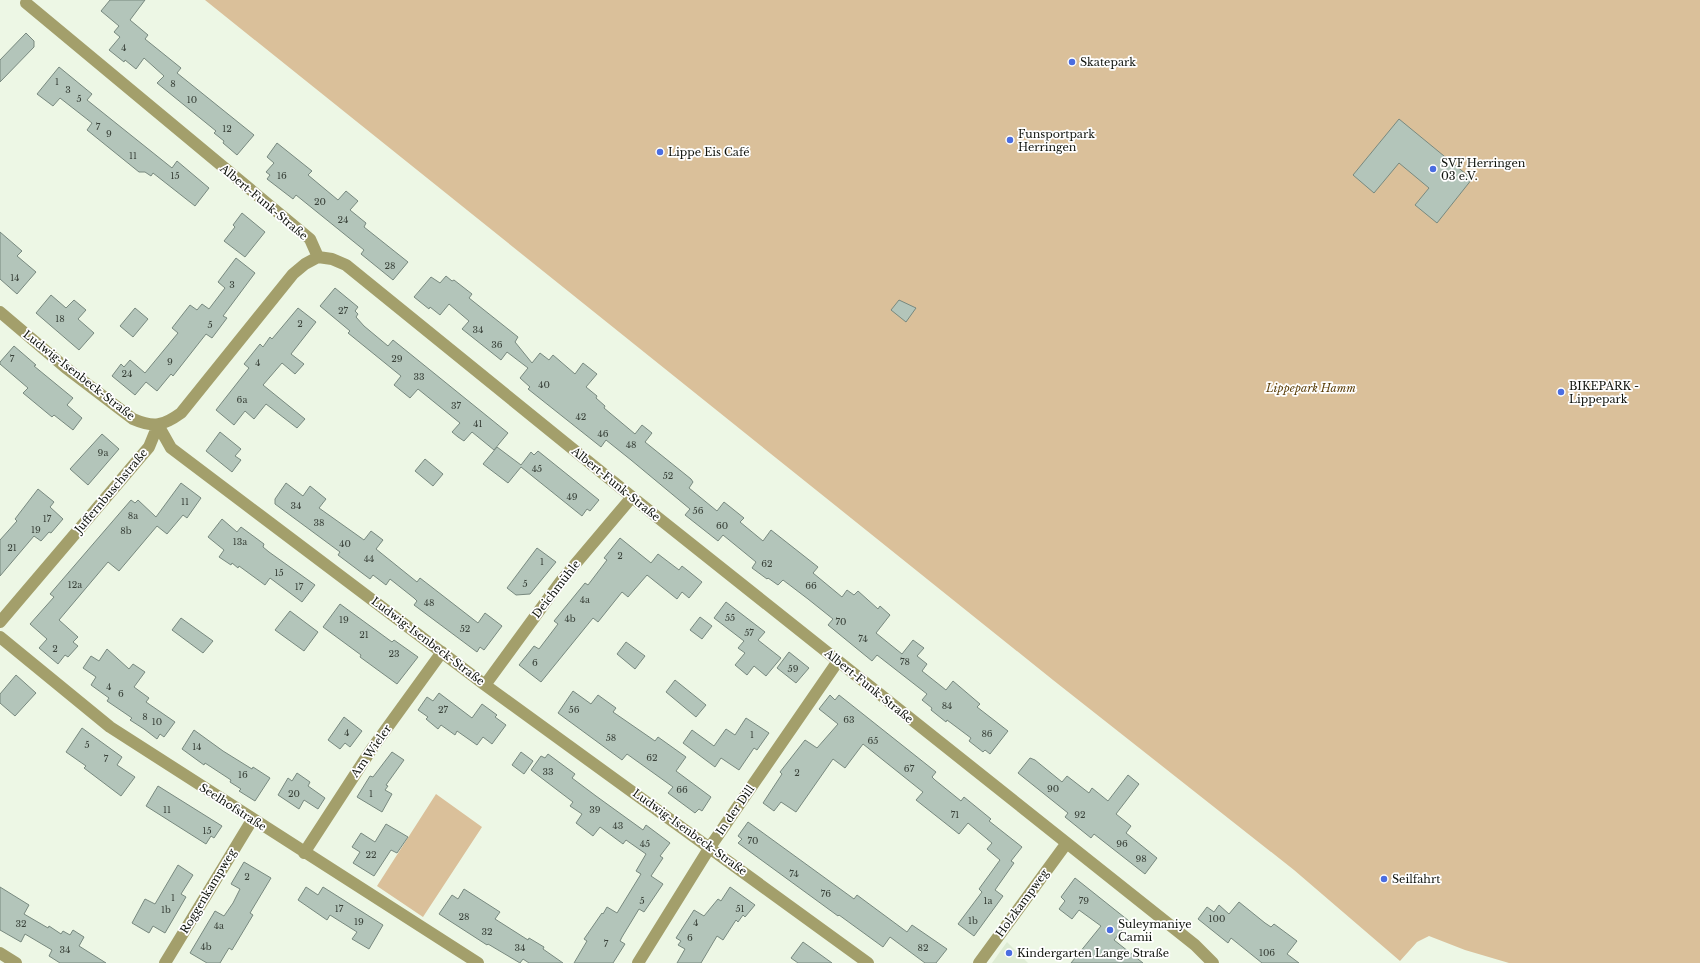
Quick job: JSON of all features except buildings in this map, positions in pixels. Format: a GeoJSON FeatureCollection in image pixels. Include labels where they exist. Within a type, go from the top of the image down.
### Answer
{"type":"FeatureCollection","features":[{"type":"Feature","properties":{"kind":"street","name":"Albert-Funk-Straße"},"geometry":{"type":"LineString","coordinates":[[26,3],[310,240],[318,257],[332,259],[346,265],[632,497],[1195,946],[1213,963]]}},
{"type":"Feature","properties":{"kind":"street"},"geometry":{"type":"LineString","coordinates":[[158,425],[169,422],[181,413],[293,274],[304,264],[318,257]]}},
{"type":"Feature","properties":{"kind":"street","name":"Ludwig-Isenbeck-Straße"},"geometry":{"type":"LineString","coordinates":[[0,312],[66,368],[133,419],[144,424],[158,425],[171,448],[442,652],[868,963]]}},
{"type":"Feature","properties":{"kind":"street","name":"Juffernbuschstraße"},"geometry":{"type":"LineString","coordinates":[[0,622],[149,448],[158,425]]}},
{"type":"Feature","properties":{"kind":"street","name":"Deichmühle"},"geometry":{"type":"LineString","coordinates":[[485,684],[561,581],[632,497]]}},
{"type":"Feature","properties":{"kind":"street","name":"Seelhofstraße"},"geometry":{"type":"LineString","coordinates":[[0,637],[110,728],[478,963]]}},
{"type":"Feature","properties":{"kind":"street","name":"Am Wieler"},"geometry":{"type":"LineString","coordinates":[[304,853],[371,750],[442,652]]}},
{"type":"Feature","properties":{"kind":"street","name":"In der Dill"},"geometry":{"type":"LineString","coordinates":[[638,963],[710,847],[838,661]]}},
{"type":"Feature","properties":{"kind":"street","name":"Roggenkampweg"},"geometry":{"type":"LineString","coordinates":[[165,963],[252,820]]}},
{"type":"Feature","properties":{"kind":"street","name":"Holzkampweg"},"geometry":{"type":"LineString","coordinates":[[979,963],[1066,844]]}},
{"type":"Feature","properties":{"kind":"street"},"geometry":{"type":"LineString","coordinates":[[0,954],[16,963]]}},
{"type":"Feature","properties":{"kind":"shaded area","name":"Kindergarten Lange Straße"},"geometry":{"type":"Polygon","coordinates":[[[1007,942],[1028,963],[992,963],[1007,942]]]}},
{"type":"Feature","properties":{"kind":"green space","name":"Lippepark Hamm"},"geometry":{"type":"Polygon","coordinates":[[[205,0],[1700,0],[1700,963],[1509,963],[1465,950],[1429,936],[1417,942],[1400,961],[1294,870],[1053,680],[205,0]]]}},
{"type":"Feature","properties":{"kind":"green space"},"geometry":{"type":"Polygon","coordinates":[[[436,794],[482,827],[423,917],[377,886],[436,794]]]}},
{"type":"Feature","properties":{"kind":"place","name":"Skatepark"},"geometry":{"type":"Point","coordinates":[1072,62]}},
{"type":"Feature","properties":{"kind":"place","name":"Funsportpark Herringen"},"geometry":{"type":"Point","coordinates":[1010,140]}},
{"type":"Feature","properties":{"kind":"place","name":"Lippe Eis Café"},"geometry":{"type":"Point","coordinates":[660,152]}},
{"type":"Feature","properties":{"kind":"place","name":"SVF Herringen 03 e.V."},"geometry":{"type":"Point","coordinates":[1433,169]}},
{"type":"Feature","properties":{"kind":"place","name":"BIKEPARK - Lippepark"},"geometry":{"type":"Point","coordinates":[1561,392]}},
{"type":"Feature","properties":{"kind":"place","name":"Seilfahrt"},"geometry":{"type":"Point","coordinates":[1384,879]}},
{"type":"Feature","properties":{"kind":"place","name":"Suleymaniye Camii"},"geometry":{"type":"Point","coordinates":[1110,930]}},
{"type":"Feature","properties":{"kind":"place","name":"Kindergarten Lange Straße"},"geometry":{"type":"Point","coordinates":[1009,953]}}]}
